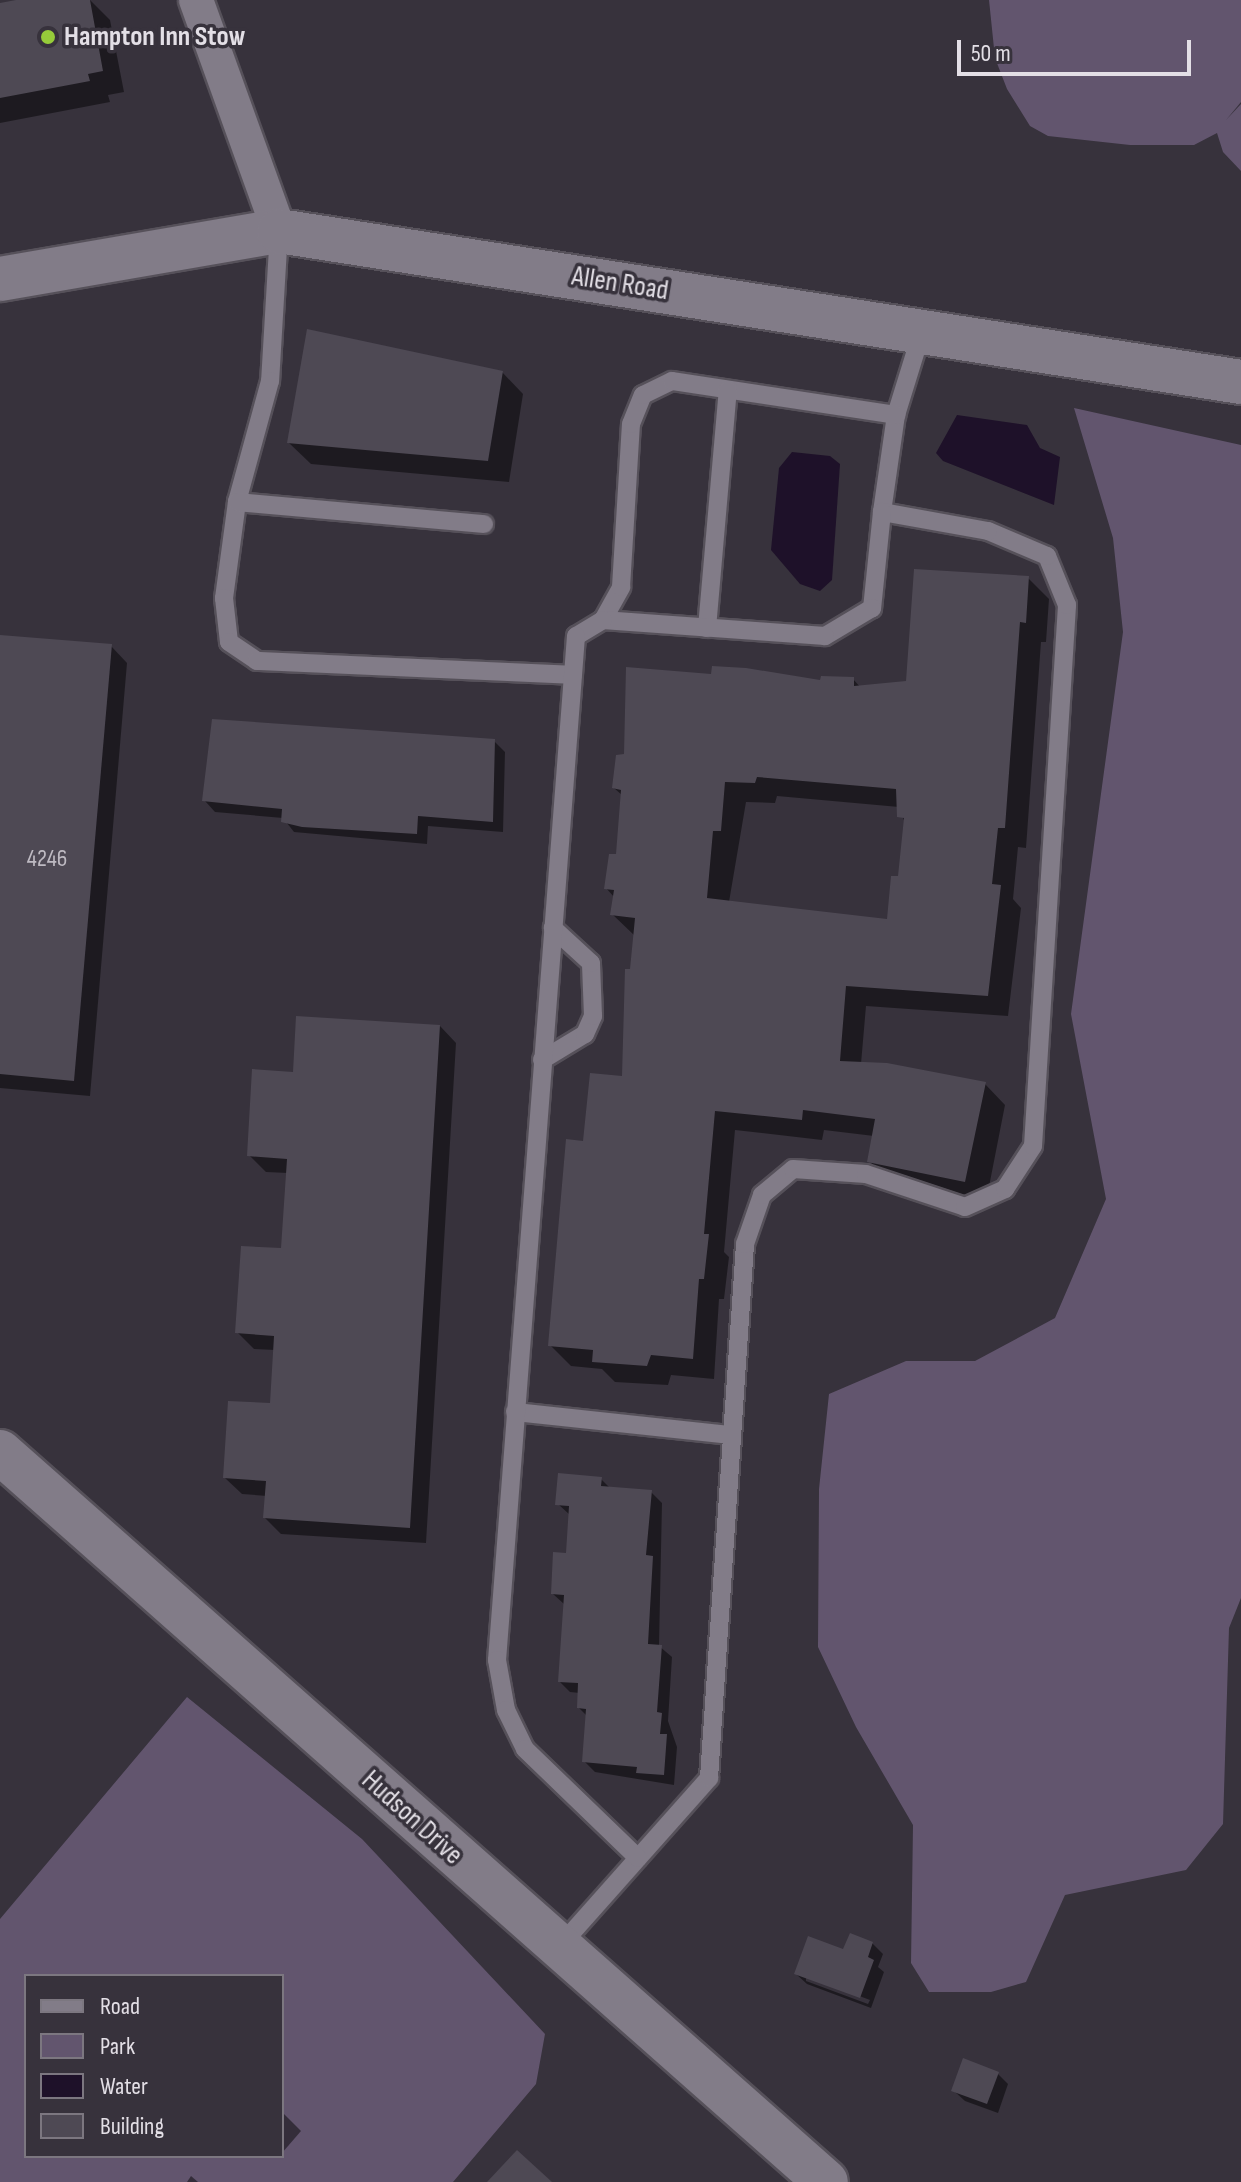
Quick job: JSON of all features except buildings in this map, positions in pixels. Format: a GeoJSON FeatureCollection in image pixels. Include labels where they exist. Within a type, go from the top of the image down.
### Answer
{"type":"FeatureCollection","features":[{"type":"Feature","properties":{"kind":"street"},"geometry":{"type":"LineString","coordinates":[[196,0],[279,231]]}},
{"type":"Feature","properties":{"kind":"street","name":"Allen Road"},"geometry":{"type":"LineString","coordinates":[[0,279],[279,231],[1241,382]]}},
{"type":"Feature","properties":{"kind":"street","name":"Hudson Drive"},"geometry":{"type":"LineString","coordinates":[[0,1452],[826,2182]]}},
{"type":"Feature","properties":{"kind":"lane"},"geometry":{"type":"LineString","coordinates":[[279,231],[270,381],[237,502],[224,598],[229,642],[257,661],[573,675]]}},
{"type":"Feature","properties":{"kind":"lane"},"geometry":{"type":"LineString","coordinates":[[603,620],[825,636],[872,608],[896,415],[922,331]]}},
{"type":"Feature","properties":{"kind":"lane"},"geometry":{"type":"LineString","coordinates":[[638,1858],[525,1749],[506,1710],[497,1660],[576,636],[603,620],[621,587],[631,424],[643,395],[672,381],[896,415]]}},
{"type":"Feature","properties":{"kind":"lane"},"geometry":{"type":"LineString","coordinates":[[707,628],[728,390]]}},
{"type":"Feature","properties":{"kind":"lane"},"geometry":{"type":"LineString","coordinates":[[237,502],[484,524]]}},
{"type":"Feature","properties":{"kind":"lane"},"geometry":{"type":"LineString","coordinates":[[558,1948],[709,1778],[745,1244],[762,1195],[793,1169],[866,1174],[965,1207],[1005,1189],[1033,1146],[1067,605],[1047,556],[988,531],[882,512]]}},
{"type":"Feature","properties":{"kind":"lane"},"geometry":{"type":"LineString","coordinates":[[542,1060],[585,1034],[593,1016],[591,963],[553,928]]}},
{"type":"Feature","properties":{"kind":"lane"},"geometry":{"type":"LineString","coordinates":[[515,1412],[732,1435]]}},
{"type":"Feature","properties":{"kind":"green space"},"geometry":{"type":"Polygon","coordinates":[[[989,0],[1241,0],[1241,102],[1226,120],[1241,104],[1241,171],[1223,152],[1217,133],[1194,145],[1130,145],[1048,136],[1030,126],[1007,89],[995,58],[989,0]]]}},
{"type":"Feature","properties":{"kind":"green space"},"geometry":{"type":"Polygon","coordinates":[[[1074,408],[1241,445],[1241,1598],[1229,1628],[1223,1824],[1186,1870],[1065,1895],[1026,1982],[991,1992],[929,1992],[911,1963],[913,1825],[856,1727],[818,1647],[819,1489],[829,1394],[906,1361],[975,1361],[1055,1318],[1106,1199],[1071,1014],[1123,632],[1113,538],[1074,408]]]}},
{"type":"Feature","properties":{"kind":"green space"},"geometry":{"type":"Polygon","coordinates":[[[187,1697],[362,1839],[545,2034],[536,2084],[453,2182],[0,2182],[0,1919],[187,1697]]]}},
{"type":"Feature","properties":{"kind":"water"},"geometry":{"type":"Polygon","coordinates":[[[957,415],[1027,425],[1040,448],[1060,457],[1054,505],[943,461],[936,453],[957,415]]]}},
{"type":"Feature","properties":{"kind":"water"},"geometry":{"type":"Polygon","coordinates":[[[792,452],[830,456],[840,464],[832,580],[820,591],[800,584],[771,550],[779,468],[792,452]]]}},
{"type":"Feature","properties":{"kind":"place","name":"Hampton Inn Stow"},"geometry":{"type":"Point","coordinates":[48,37]}}]}
